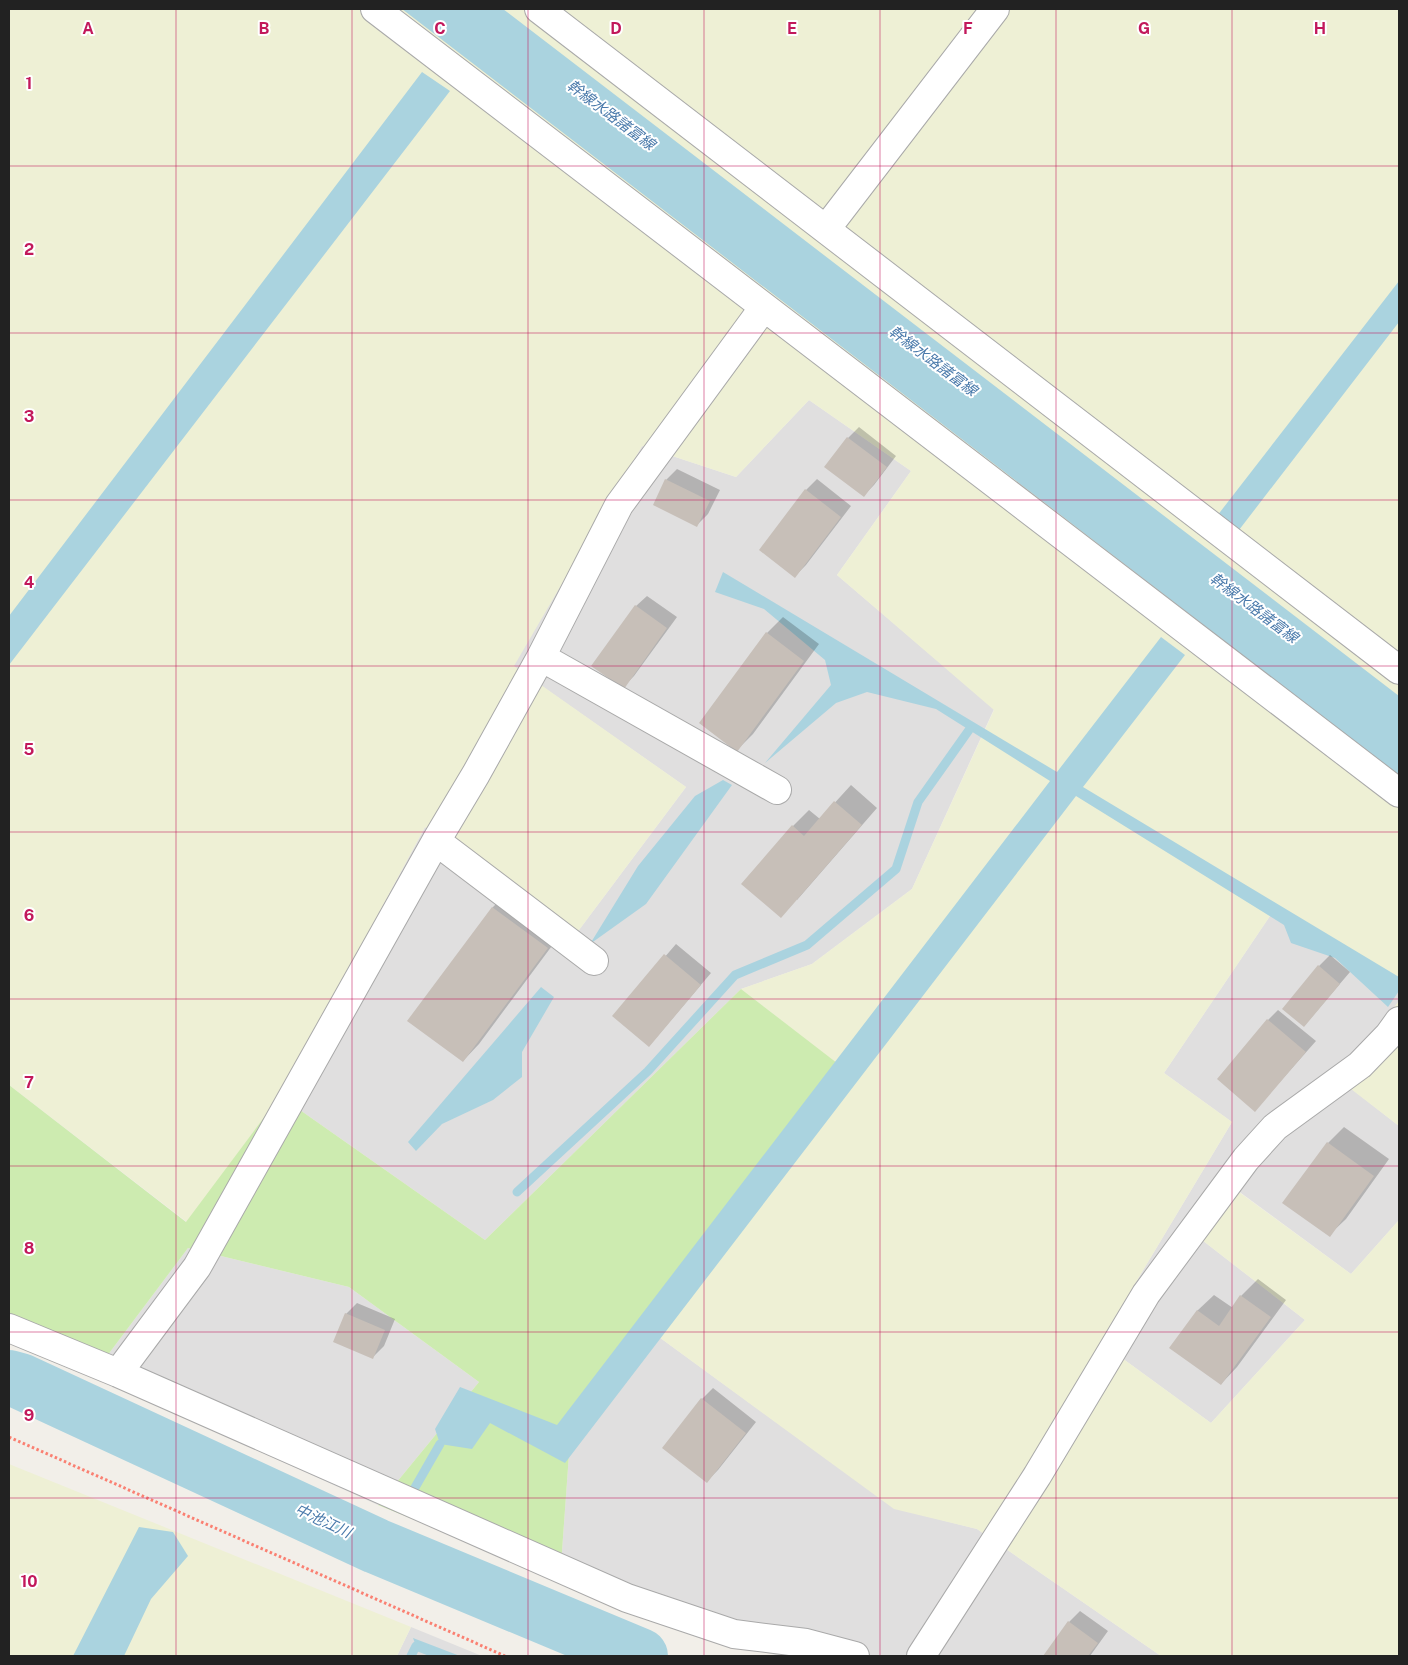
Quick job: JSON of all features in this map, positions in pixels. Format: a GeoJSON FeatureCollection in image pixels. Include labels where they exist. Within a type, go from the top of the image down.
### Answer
{"type":"FeatureCollection","features":[{"type":"Feature","properties":{"kind":"street"},"geometry":{"type":"LineString","coordinates":[[375,9],[1399,793]]}},
{"type":"Feature","properties":{"kind":"street"},"geometry":{"type":"LineString","coordinates":[[539,9],[1399,670]]}},
{"type":"Feature","properties":{"kind":"street"},"geometry":{"type":"LineString","coordinates":[[826,229],[995,9]]}},
{"type":"Feature","properties":{"kind":"street"},"geometry":{"type":"LineString","coordinates":[[118,1373],[197,1267],[541,658],[619,505],[764,307]]}},
{"type":"Feature","properties":{"kind":"street"},"geometry":{"type":"LineString","coordinates":[[541,658],[777,790]]}},
{"type":"Feature","properties":{"kind":"street"},"geometry":{"type":"LineString","coordinates":[[436,841],[594,961]]}},
{"type":"Feature","properties":{"kind":"street"},"geometry":{"type":"LineString","coordinates":[[920,1656],[1037,1476],[1146,1294],[1246,1158],[1274,1127],[1360,1065],[1399,1021]]}},
{"type":"Feature","properties":{"kind":"street"},"geometry":{"type":"LineString","coordinates":[[9,1328],[118,1373],[627,1598],[734,1634],[806,1643],[856,1656]]}},
{"type":"Feature","properties":{"kind":"path"},"geometry":{"type":"LineString","coordinates":[[9,1437],[504,1656]]}},
{"type":"Feature","properties":{"kind":"shaded area"},"geometry":{"type":"Polygon","coordinates":[[[809,400],[911,471],[837,575],[994,709],[912,889],[812,964],[741,989],[485,1240],[280,1096],[425,827],[573,938],[686,787],[513,666],[642,446],[736,477],[809,400]]]}},
{"type":"Feature","properties":{"kind":"shaded area"},"geometry":{"type":"Polygon","coordinates":[[[1272,913],[1399,994],[1399,1001],[1339,1079],[1399,1126],[1399,1220],[1351,1274],[1222,1179],[1184,1226],[1305,1320],[1211,1423],[1100,1342],[1232,1122],[1164,1073],[1272,913]]]}},
{"type":"Feature","properties":{"kind":"shaded area"},"geometry":{"type":"Polygon","coordinates":[[[188,1248],[349,1287],[479,1382],[378,1505],[92,1376],[188,1248]]]}},
{"type":"Feature","properties":{"kind":"shaded area"},"geometry":{"type":"Polygon","coordinates":[[[648,1329],[894,1508],[977,1529],[1161,1656],[781,1656],[729,1645],[560,1579],[570,1440],[648,1329]]]}},
{"type":"Feature","properties":{"kind":"shaded area"},"geometry":{"type":"Polygon","coordinates":[[[411,1627],[482,1656],[397,1656],[411,1627]]]}},
{"type":"Feature","properties":{"kind":"green space"},"geometry":{"type":"Polygon","coordinates":[[[9,9],[1399,9],[1399,994],[1272,913],[1164,1073],[1232,1122],[1100,1342],[1211,1423],[1305,1320],[1184,1226],[1221,1179],[1351,1274],[1399,1220],[1399,1656],[1161,1656],[977,1529],[894,1509],[648,1329],[845,1070],[741,989],[812,964],[912,889],[994,710],[837,575],[911,471],[809,400],[736,477],[642,446],[514,666],[686,787],[573,938],[425,827],[280,1096],[187,1222],[9,1085],[9,9]]]}},
{"type":"Feature","properties":{"kind":"green space"},"geometry":{"type":"Polygon","coordinates":[[[741,989],[846,1070],[570,1440],[560,1579],[378,1505],[479,1382],[349,1287],[188,1248],[92,1376],[9,1340],[9,1085],[186,1222],[280,1096],[485,1240],[741,989]]]}},
{"type":"Feature","properties":{"kind":"green space"},"geometry":{"type":"Polygon","coordinates":[[[1399,1001],[1399,1126],[1338,1079],[1399,1001]]]}},
{"type":"Feature","properties":{"kind":"green space"},"geometry":{"type":"Polygon","coordinates":[[[9,1464],[411,1627],[397,1656],[9,1656],[9,1464]]]}},
{"type":"Feature","properties":{"kind":"water","name":"幹線水路諸富線"},"geometry":{"type":"Polygon","coordinates":[[[402,9],[503,9],[1399,696],[1399,775],[402,9]]]}},
{"type":"Feature","properties":{"kind":"water"},"geometry":{"type":"Polygon","coordinates":[[[422,72],[450,91],[9,665],[9,616],[422,72]]]}},
{"type":"Feature","properties":{"kind":"water"},"geometry":{"type":"Polygon","coordinates":[[[1399,281],[1399,322],[1239,530],[1217,516],[1399,281]]]}},
{"type":"Feature","properties":{"kind":"water"},"geometry":{"type":"Polygon","coordinates":[[[723,572],[1057,772],[1161,637],[1185,655],[1083,787],[1399,977],[1399,991],[1388,1007],[1335,958],[1291,943],[1284,925],[1076,796],[565,1463],[490,1423],[472,1449],[440,1444],[435,1429],[460,1387],[557,1425],[1050,781],[936,709],[867,692],[836,703],[765,763],[831,685],[825,660],[764,609],[715,592],[723,572]]]}},
{"type":"Feature","properties":{"kind":"water"},"geometry":{"type":"Polygon","coordinates":[[[723,780],[732,785],[646,904],[590,944],[638,866],[695,796],[723,780]]]}},
{"type":"Feature","properties":{"kind":"water"},"geometry":{"type":"Polygon","coordinates":[[[541,987],[554,997],[522,1052],[522,1077],[493,1100],[442,1124],[416,1151],[408,1142],[541,987]]]}},
{"type":"Feature","properties":{"kind":"water"},"geometry":{"type":"Polygon","coordinates":[[[139,1527],[173,1532],[188,1556],[151,1599],[124,1656],[73,1656],[139,1527]]]}},
{"type":"Feature","properties":{"kind":"water"},"geometry":{"type":"Polygon","coordinates":[[[413,1638],[460,1656],[438,1656],[416,1646],[413,1638]]]}},
{"type":"Feature","properties":{"kind":"building"},"geometry":{"type":"Polygon","coordinates":[[[847,437],[887,467],[864,497],[824,467],[847,437]]]}},
{"type":"Feature","properties":{"kind":"building"},"geometry":{"type":"Polygon","coordinates":[[[665,479],[710,501],[697,527],[653,505],[665,479]]]}},
{"type":"Feature","properties":{"kind":"building"},"geometry":{"type":"Polygon","coordinates":[[[805,489],[841,517],[795,578],[759,550],[805,489]]]}},
{"type":"Feature","properties":{"kind":"building"},"geometry":{"type":"Polygon","coordinates":[[[635,605],[667,628],[624,689],[591,666],[635,605]]]}},
{"type":"Feature","properties":{"kind":"building"},"geometry":{"type":"Polygon","coordinates":[[[766,632],[804,661],[737,752],[699,723],[766,632]]]}},
{"type":"Feature","properties":{"kind":"building"},"geometry":{"type":"Polygon","coordinates":[[[834,801],[862,825],[781,918],[741,884],[792,825],[804,836],[834,801]]]}},
{"type":"Feature","properties":{"kind":"building"},"geometry":{"type":"Polygon","coordinates":[[[492,907],[548,948],[463,1062],[407,1021],[492,907]]]}},
{"type":"Feature","properties":{"kind":"building"},"geometry":{"type":"Polygon","coordinates":[[[664,954],[701,985],[649,1047],[612,1016],[664,954]]]}},
{"type":"Feature","properties":{"kind":"building"},"geometry":{"type":"Polygon","coordinates":[[[1318,965],[1340,984],[1304,1027],[1282,1009],[1318,965]]]}},
{"type":"Feature","properties":{"kind":"building"},"geometry":{"type":"Polygon","coordinates":[[[1267,1019],[1306,1052],[1255,1112],[1217,1079],[1267,1019]]]}},
{"type":"Feature","properties":{"kind":"building"},"geometry":{"type":"Polygon","coordinates":[[[1327,1142],[1374,1176],[1330,1237],[1282,1203],[1327,1142]]]}},
{"type":"Feature","properties":{"kind":"building"},"geometry":{"type":"Polygon","coordinates":[[[1240,1295],[1271,1317],[1221,1385],[1169,1348],[1197,1310],[1219,1326],[1240,1295]]]}},
{"type":"Feature","properties":{"kind":"building"},"geometry":{"type":"Polygon","coordinates":[[[345,1313],[385,1330],[373,1359],[333,1342],[345,1313]]]}},
{"type":"Feature","properties":{"kind":"building"},"geometry":{"type":"Polygon","coordinates":[[[701,1398],[746,1433],[707,1483],[662,1448],[701,1398]]]}},
{"type":"Feature","properties":{"kind":"building"},"geometry":{"type":"Polygon","coordinates":[[[1068,1621],[1098,1643],[1088,1656],[1043,1656],[1068,1621]]]}},
{"type":"Feature","properties":{"kind":"waterway"},"geometry":{"type":"LineString","coordinates":[[517,1192],[648,1071],[735,975],[807,945],[896,869],[918,802],[969,730]]}},
{"type":"Feature","properties":{"kind":"waterway","name":"中池江川"},"geometry":{"type":"LineString","coordinates":[[9,1378],[20,1381],[376,1546],[640,1656]]}},
{"type":"Feature","properties":{"kind":"waterway"},"geometry":{"type":"LineString","coordinates":[[413,1491],[440,1444]]}},
{"type":"Feature","properties":{"kind":"waterway"},"geometry":{"type":"LineString","coordinates":[[411,1656],[416,1646],[442,1656]]}}]}
